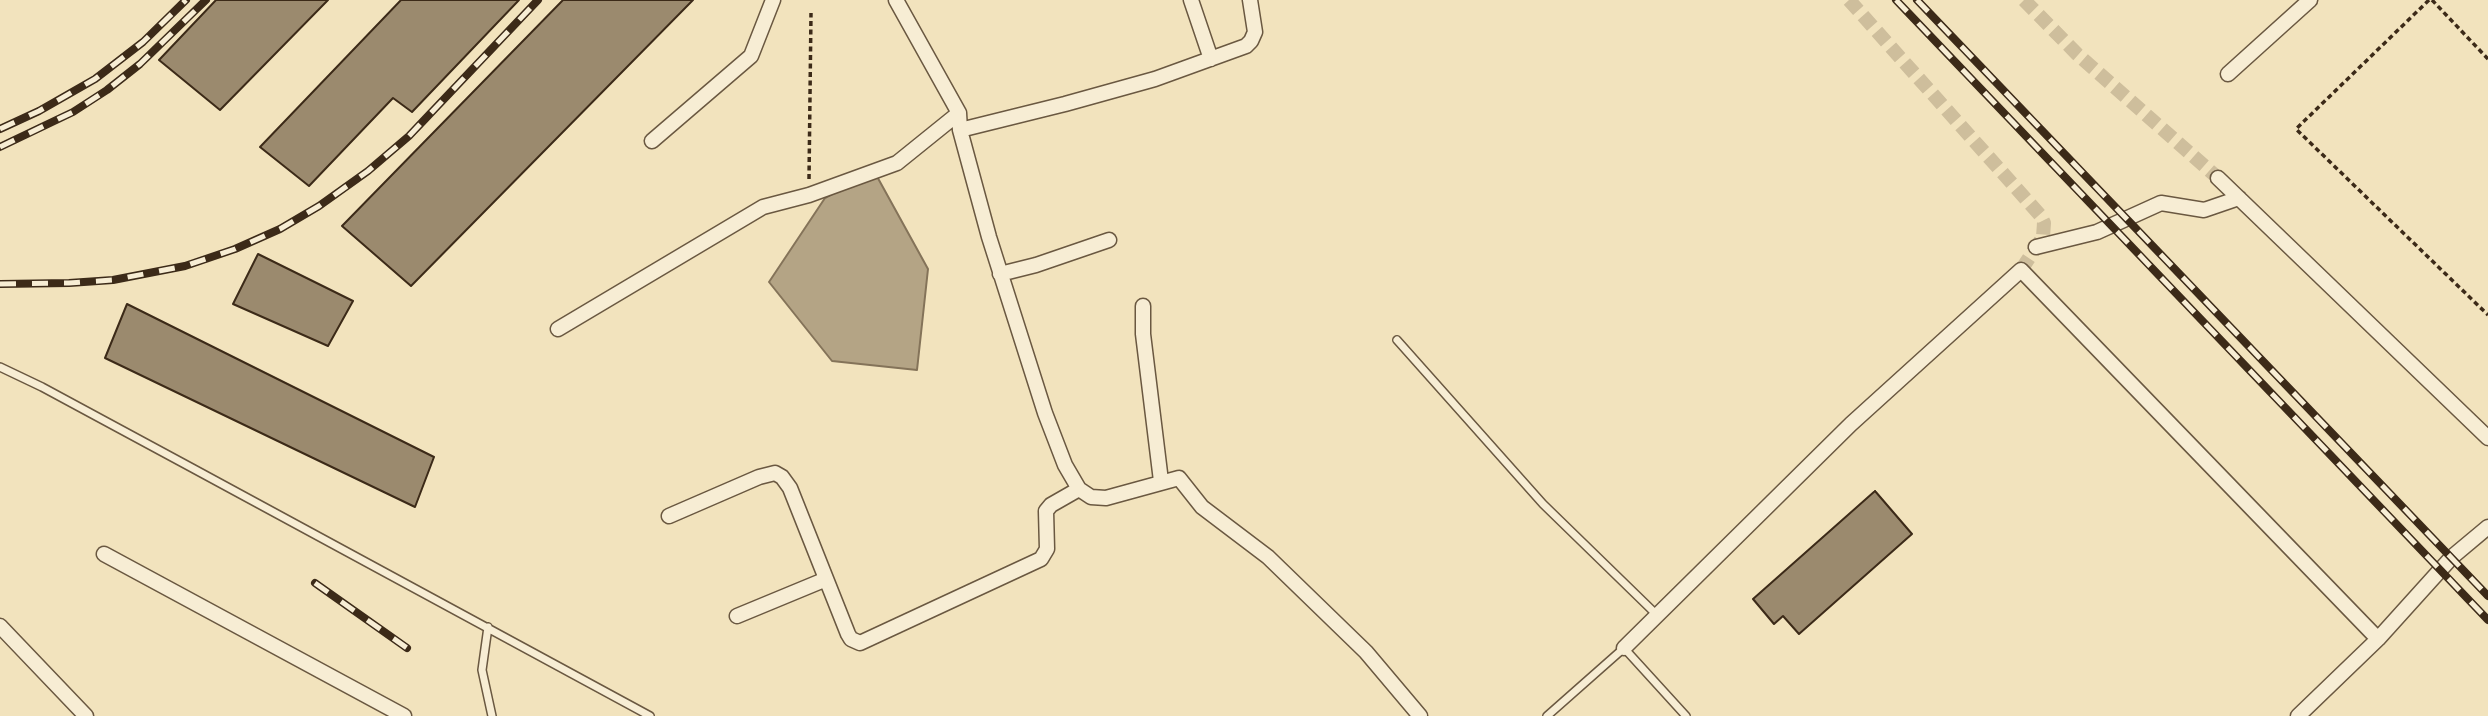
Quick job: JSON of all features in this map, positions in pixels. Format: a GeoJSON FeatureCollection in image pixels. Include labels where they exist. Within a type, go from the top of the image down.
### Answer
{"type":"FeatureCollection","features":[{"type":"Feature","properties":{"kind":"street"},"geometry":{"type":"LineString","coordinates":[[652,141],[751,56],[774,0]]}},
{"type":"Feature","properties":{"kind":"street"},"geometry":{"type":"LineString","coordinates":[[896,0],[959,113],[960,130],[1000,274],[1045,414],[1065,465],[1079,489],[1091,497],[1106,498],[1179,478],[1202,507],[1268,557],[1366,652],[1420,716]]}},
{"type":"Feature","properties":{"kind":"street"},"geometry":{"type":"LineString","coordinates":[[1191,0],[1211,59]]}},
{"type":"Feature","properties":{"kind":"street"},"geometry":{"type":"LineString","coordinates":[[960,130],[1155,79],[1246,46],[1255,32],[1250,0]]}},
{"type":"Feature","properties":{"kind":"street"},"geometry":{"type":"LineString","coordinates":[[2228,74],[2310,0]]}},
{"type":"Feature","properties":{"kind":"street"},"geometry":{"type":"LineString","coordinates":[[558,329],[764,207],[809,195],[897,163],[959,113]]}},
{"type":"Feature","properties":{"kind":"street"},"geometry":{"type":"LineString","coordinates":[[2217,178],[2488,438]]}},
{"type":"Feature","properties":{"kind":"street"},"geometry":{"type":"LineString","coordinates":[[2036,247],[2097,232],[2161,203],[2204,210],[2239,198]]}},
{"type":"Feature","properties":{"kind":"street"},"geometry":{"type":"LineString","coordinates":[[1000,274],[1036,265],[1108,240]]}},
{"type":"Feature","properties":{"kind":"street"},"geometry":{"type":"LineString","coordinates":[[1624,648],[1851,424],[2021,270],[2378,639]]}},
{"type":"Feature","properties":{"kind":"street"},"geometry":{"type":"LineString","coordinates":[[1143,306],[1143,334],[1161,481]]}},
{"type":"Feature","properties":{"kind":"street"},"geometry":{"type":"LineString","coordinates":[[669,516],[759,477],[775,473],[782,477],[790,488],[824,580],[851,639],[860,643],[1041,559],[1047,549],[1046,511],[1051,505],[1079,489]]}},
{"type":"Feature","properties":{"kind":"street"},"geometry":{"type":"LineString","coordinates":[[2298,716],[2378,639],[2452,557],[2488,527]]}},
{"type":"Feature","properties":{"kind":"street"},"geometry":{"type":"LineString","coordinates":[[104,554],[404,716]]}},
{"type":"Feature","properties":{"kind":"street"},"geometry":{"type":"LineString","coordinates":[[737,616],[824,580]]}},
{"type":"Feature","properties":{"kind":"street"},"geometry":{"type":"LineString","coordinates":[[0,626],[86,716]]}},
{"type":"Feature","properties":{"kind":"lane"},"geometry":{"type":"LineString","coordinates":[[1397,340],[1543,504],[1657,615]]}},
{"type":"Feature","properties":{"kind":"lane"},"geometry":{"type":"LineString","coordinates":[[0,367],[42,387],[650,716]]}},
{"type":"Feature","properties":{"kind":"lane"},"geometry":{"type":"LineString","coordinates":[[488,627],[482,670],[492,716]]}},
{"type":"Feature","properties":{"kind":"lane"},"geometry":{"type":"LineString","coordinates":[[1547,716],[1624,648],[1686,716]]}},
{"type":"Feature","properties":{"kind":"path"},"geometry":{"type":"LineString","coordinates":[[2488,59],[2431,0],[2296,130],[2488,314]]}},
{"type":"Feature","properties":{"kind":"path"},"geometry":{"type":"LineString","coordinates":[[809,195],[811,13]]}},
{"type":"Feature","properties":{"kind":"shaded area"},"geometry":{"type":"Polygon","coordinates":[[[874,171],[928,269],[917,370],[832,361],[769,282],[825,198],[874,171]]]}},
{"type":"Feature","properties":{"kind":"building"},"geometry":{"type":"Polygon","coordinates":[[[216,0],[328,0],[220,110],[159,60],[216,0]]]}},
{"type":"Feature","properties":{"kind":"building"},"geometry":{"type":"Polygon","coordinates":[[[401,0],[519,0],[412,112],[393,98],[309,186],[260,147],[401,0]]]}},
{"type":"Feature","properties":{"kind":"building"},"geometry":{"type":"Polygon","coordinates":[[[563,0],[693,0],[411,286],[342,226],[563,0]]]}},
{"type":"Feature","properties":{"kind":"building"},"geometry":{"type":"Polygon","coordinates":[[[258,254],[353,301],[328,346],[233,304],[258,254]]]}},
{"type":"Feature","properties":{"kind":"building"},"geometry":{"type":"Polygon","coordinates":[[[127,304],[434,457],[415,507],[105,358],[127,304]]]}},
{"type":"Feature","properties":{"kind":"building"},"geometry":{"type":"Polygon","coordinates":[[[1875,491],[1912,534],[1799,634],[1783,616],[1774,624],[1753,599],[1875,491]]]}},
{"type":"Feature","properties":{"kind":"tunnel"},"geometry":{"type":"LineString","coordinates":[[1849,0],[2040,215],[2044,223],[2043,237],[2021,270]]}},
{"type":"Feature","properties":{"kind":"tunnel"},"geometry":{"type":"LineString","coordinates":[[2024,0],[2077,54],[2218,178]]}},
{"type":"Feature","properties":{"kind":"railway"},"geometry":{"type":"LineString","coordinates":[[0,129],[39,111],[95,79],[143,42],[186,0]]}},
{"type":"Feature","properties":{"kind":"railway"},"geometry":{"type":"LineString","coordinates":[[0,147],[73,112],[107,90],[140,64],[206,0]]}},
{"type":"Feature","properties":{"kind":"railway"},"geometry":{"type":"LineString","coordinates":[[0,284],[113,280],[185,266],[235,249],[280,229],[319,206],[368,171],[409,136],[538,0]]}},
{"type":"Feature","properties":{"kind":"railway"},"geometry":{"type":"LineString","coordinates":[[1896,0],[2488,620]]}},
{"type":"Feature","properties":{"kind":"railway"},"geometry":{"type":"LineString","coordinates":[[1917,0],[2488,596]]}},
{"type":"Feature","properties":{"kind":"railway"},"geometry":{"type":"LineString","coordinates":[[315,583],[407,648]]}}]}
